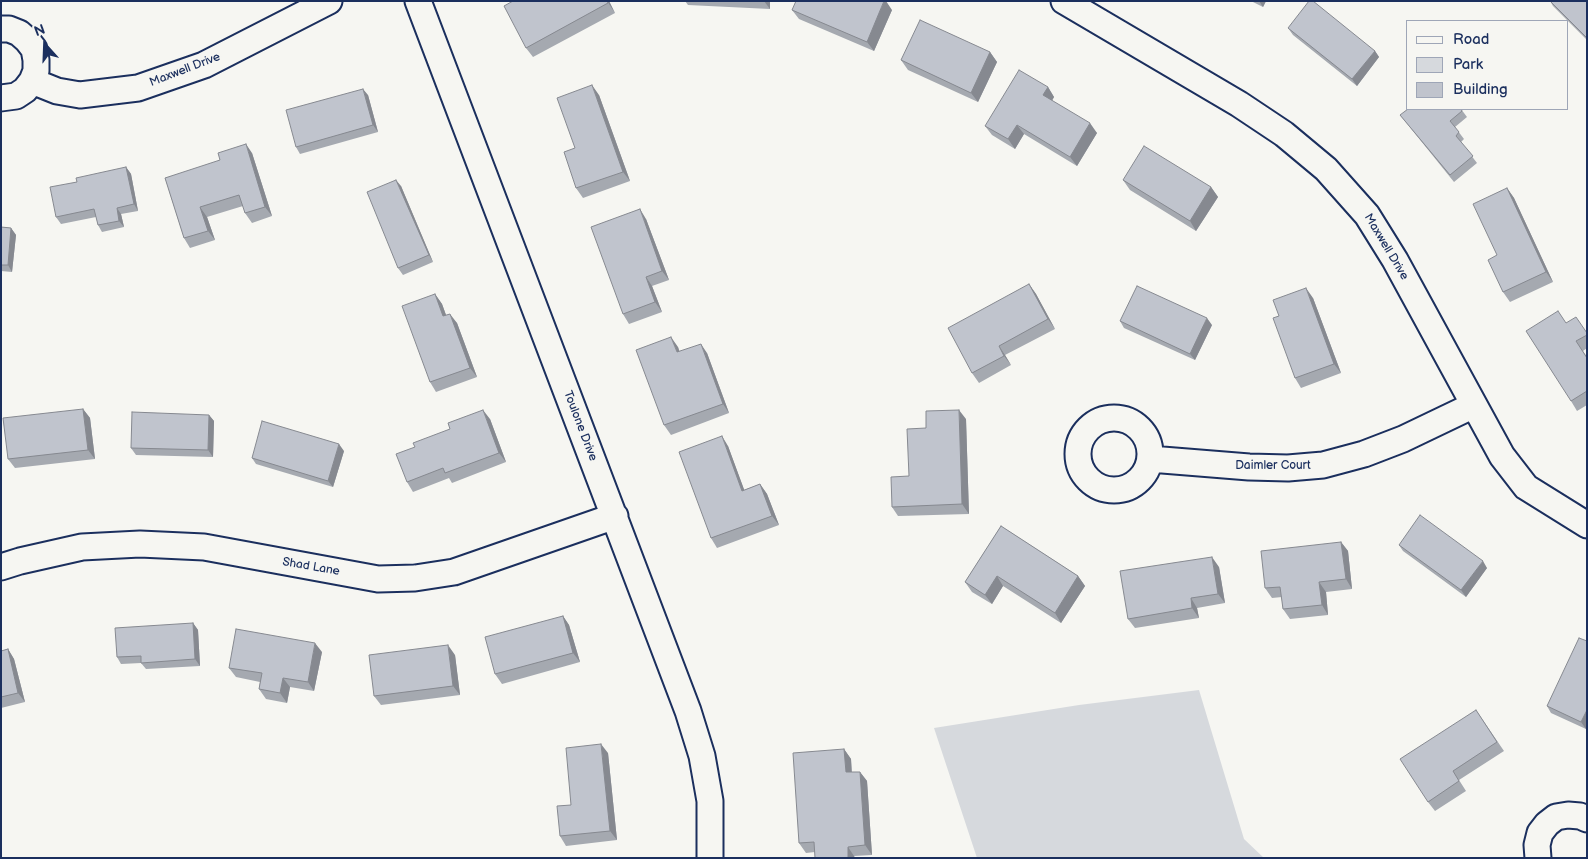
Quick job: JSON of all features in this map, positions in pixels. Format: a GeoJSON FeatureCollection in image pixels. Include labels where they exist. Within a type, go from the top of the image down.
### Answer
{"type":"FeatureCollection","features":[{"type":"Feature","properties":{"kind":"street","name":"Maxwell Drive"},"geometry":{"type":"LineString","coordinates":[[32,81],[57,91],[80,95],[138,88],[204,65],[329,1]]}},
{"type":"Feature","properties":{"kind":"street","name":"Toulone Drive"},"geometry":{"type":"LineString","coordinates":[[418,1],[688,711],[702,756],[710,801],[710,858]]}},
{"type":"Feature","properties":{"kind":"street","name":"Maxwell Drive"},"geometry":{"type":"LineString","coordinates":[[1064,1],[1239,104],[1284,134],[1326,169],[1367,215],[1395,260],[1502,456],[1526,486],[1587,525]]}},
{"type":"Feature","properties":{"kind":"street"},"geometry":{"type":"LineString","coordinates":[[1,29],[9,29],[27,40],[34,49],[36,60],[36,71],[32,81],[25,90],[16,96],[1,98]]}},
{"type":"Feature","properties":{"kind":"street","name":"Daimler Court"},"geometry":{"type":"LineString","coordinates":[[1150,459],[1248,467],[1288,468],[1323,465],[1364,454],[1403,439],[1474,405]]}},
{"type":"Feature","properties":{"kind":"street","name":"Shad Lane"},"geometry":{"type":"LineString","coordinates":[[1,567],[82,547],[140,544],[204,547],[378,579],[415,578],[454,572],[615,516]]}},
{"type":"Feature","properties":{"kind":"street"},"geometry":{"type":"LineString","coordinates":[[1538,858],[1537,845],[1540,833],[1547,824],[1556,817],[1568,814],[1587,819]]}},
{"type":"Feature","properties":{"kind":"green space"},"geometry":{"type":"Polygon","coordinates":[[[1199,690],[1244,839],[1264,858],[977,858],[934,728],[1079,705],[1199,690]]]}},
{"type":"Feature","properties":{"kind":"building"},"geometry":{"type":"Polygon","coordinates":[[[513,1],[607,1],[608,3],[526,48],[504,6],[513,1]]]}},
{"type":"Feature","properties":{"kind":"building"},"geometry":{"type":"Polygon","coordinates":[[[796,1],[884,1],[867,42],[792,10],[796,1]]]}},
{"type":"Feature","properties":{"kind":"building"},"geometry":{"type":"Polygon","coordinates":[[[1309,1],[1313,1],[1375,51],[1352,79],[1288,28],[1309,1]]]}},
{"type":"Feature","properties":{"kind":"building"},"geometry":{"type":"Polygon","coordinates":[[[1550,1],[1587,1],[1587,38],[1550,1]]]}},
{"type":"Feature","properties":{"kind":"building"},"geometry":{"type":"Polygon","coordinates":[[[920,20],[990,52],[971,93],[901,60],[920,20]]]}},
{"type":"Feature","properties":{"kind":"building"},"geometry":{"type":"Polygon","coordinates":[[[1019,70],[1048,87],[1043,95],[1090,123],[1070,157],[1017,125],[1008,139],[985,126],[1019,70]]]}},
{"type":"Feature","properties":{"kind":"building"},"geometry":{"type":"Polygon","coordinates":[[[592,85],[623,172],[576,188],[564,152],[575,148],[557,98],[592,85]]]}},
{"type":"Feature","properties":{"kind":"building"},"geometry":{"type":"Polygon","coordinates":[[[363,89],[373,125],[296,147],[286,110],[363,89]]]}},
{"type":"Feature","properties":{"kind":"building"},"geometry":{"type":"Polygon","coordinates":[[[1407,110],[1462,110],[1450,121],[1459,132],[1456,136],[1473,156],[1450,175],[1400,115],[1407,110]]]}},
{"type":"Feature","properties":{"kind":"building"},"geometry":{"type":"Polygon","coordinates":[[[246,144],[265,207],[245,213],[239,195],[200,207],[208,231],[184,238],[165,178],[220,160],[218,153],[246,144]]]}},
{"type":"Feature","properties":{"kind":"building"},"geometry":{"type":"Polygon","coordinates":[[[1144,146],[1211,187],[1190,221],[1123,180],[1144,146]]]}},
{"type":"Feature","properties":{"kind":"building"},"geometry":{"type":"Polygon","coordinates":[[[126,167],[134,204],[117,208],[119,221],[98,225],[94,209],[56,217],[50,187],[77,182],[76,178],[126,167]]]}},
{"type":"Feature","properties":{"kind":"building"},"geometry":{"type":"Polygon","coordinates":[[[396,180],[429,255],[398,268],[367,192],[396,180]]]}},
{"type":"Feature","properties":{"kind":"building"},"geometry":{"type":"Polygon","coordinates":[[[1507,188],[1546,272],[1503,292],[1488,260],[1497,255],[1473,204],[1507,188]]]}},
{"type":"Feature","properties":{"kind":"building"},"geometry":{"type":"Polygon","coordinates":[[[640,209],[662,271],[646,277],[655,302],[623,314],[591,227],[640,209]]]}},
{"type":"Feature","properties":{"kind":"building"},"geometry":{"type":"Polygon","coordinates":[[[1,227],[11,228],[8,265],[1,265],[1,227]]]}},
{"type":"Feature","properties":{"kind":"building"},"geometry":{"type":"Polygon","coordinates":[[[1029,284],[1048,319],[999,346],[1004,356],[972,373],[948,328],[1029,284]]]}},
{"type":"Feature","properties":{"kind":"building"},"geometry":{"type":"Polygon","coordinates":[[[1137,286],[1207,318],[1190,354],[1120,321],[1137,286]]]}},
{"type":"Feature","properties":{"kind":"building"},"geometry":{"type":"Polygon","coordinates":[[[1306,288],[1334,364],[1295,378],[1273,318],[1279,316],[1273,300],[1306,288]]]}},
{"type":"Feature","properties":{"kind":"building"},"geometry":{"type":"Polygon","coordinates":[[[435,294],[443,316],[450,314],[470,368],[430,382],[402,306],[435,294]]]}},
{"type":"Feature","properties":{"kind":"building"},"geometry":{"type":"Polygon","coordinates":[[[1558,311],[1566,323],[1576,317],[1587,333],[1587,335],[1576,341],[1587,358],[1587,391],[1571,401],[1526,331],[1558,311]]]}},
{"type":"Feature","properties":{"kind":"building"},"geometry":{"type":"Polygon","coordinates":[[[671,337],[677,352],[701,344],[723,404],[664,425],[636,350],[671,337]]]}},
{"type":"Feature","properties":{"kind":"building"},"geometry":{"type":"Polygon","coordinates":[[[83,409],[88,450],[8,459],[3,418],[83,409]]]}},
{"type":"Feature","properties":{"kind":"building"},"geometry":{"type":"Polygon","coordinates":[[[483,410],[499,453],[445,473],[443,468],[407,482],[396,454],[415,447],[413,443],[450,429],[448,423],[483,410]]]}},
{"type":"Feature","properties":{"kind":"building"},"geometry":{"type":"Polygon","coordinates":[[[959,410],[962,504],[892,507],[891,477],[909,476],[907,429],[926,428],[926,411],[959,410]]]}},
{"type":"Feature","properties":{"kind":"building"},"geometry":{"type":"Polygon","coordinates":[[[132,412],[209,415],[208,450],[131,448],[132,412]]]}},
{"type":"Feature","properties":{"kind":"building"},"geometry":{"type":"Polygon","coordinates":[[[262,421],[339,444],[328,481],[252,458],[262,421]]]}},
{"type":"Feature","properties":{"kind":"building"},"geometry":{"type":"Polygon","coordinates":[[[722,436],[742,491],[760,484],[772,516],[711,538],[679,452],[722,436]]]}},
{"type":"Feature","properties":{"kind":"building"},"geometry":{"type":"Polygon","coordinates":[[[1420,515],[1483,561],[1461,590],[1399,545],[1420,515]]]}},
{"type":"Feature","properties":{"kind":"building"},"geometry":{"type":"Polygon","coordinates":[[[1001,526],[1078,576],[1055,613],[997,576],[985,595],[965,582],[1001,526]]]}},
{"type":"Feature","properties":{"kind":"building"},"geometry":{"type":"Polygon","coordinates":[[[1341,542],[1346,579],[1319,582],[1322,605],[1283,609],[1280,587],[1265,588],[1261,551],[1341,542]]]}},
{"type":"Feature","properties":{"kind":"building"},"geometry":{"type":"Polygon","coordinates":[[[1212,557],[1218,594],[1191,598],[1192,608],[1128,619],[1120,571],[1212,557]]]}},
{"type":"Feature","properties":{"kind":"building"},"geometry":{"type":"Polygon","coordinates":[[[563,616],[573,653],[495,674],[485,637],[563,616]]]}},
{"type":"Feature","properties":{"kind":"building"},"geometry":{"type":"Polygon","coordinates":[[[193,623],[195,659],[141,663],[141,656],[117,657],[115,628],[193,623]]]}},
{"type":"Feature","properties":{"kind":"building"},"geometry":{"type":"Polygon","coordinates":[[[236,629],[315,643],[308,682],[283,678],[280,693],[259,689],[262,673],[229,668],[236,629]]]}},
{"type":"Feature","properties":{"kind":"building"},"geometry":{"type":"Polygon","coordinates":[[[1579,638],[1587,641],[1587,710],[1581,722],[1547,706],[1579,638]]]}},
{"type":"Feature","properties":{"kind":"building"},"geometry":{"type":"Polygon","coordinates":[[[448,645],[453,686],[374,696],[369,655],[448,645]]]}},
{"type":"Feature","properties":{"kind":"building"},"geometry":{"type":"Polygon","coordinates":[[[8,649],[18,693],[1,697],[1,651],[8,649]]]}},
{"type":"Feature","properties":{"kind":"building"},"geometry":{"type":"Polygon","coordinates":[[[1476,710],[1497,742],[1453,771],[1459,781],[1428,802],[1400,759],[1476,710]]]}},
{"type":"Feature","properties":{"kind":"building"},"geometry":{"type":"Polygon","coordinates":[[[601,744],[610,831],[560,836],[557,806],[571,805],[566,748],[601,744]]]}},
{"type":"Feature","properties":{"kind":"building"},"geometry":{"type":"Polygon","coordinates":[[[844,749],[846,772],[860,772],[865,845],[848,847],[848,858],[815,858],[814,842],[799,843],[793,753],[844,749]]]}}]}
